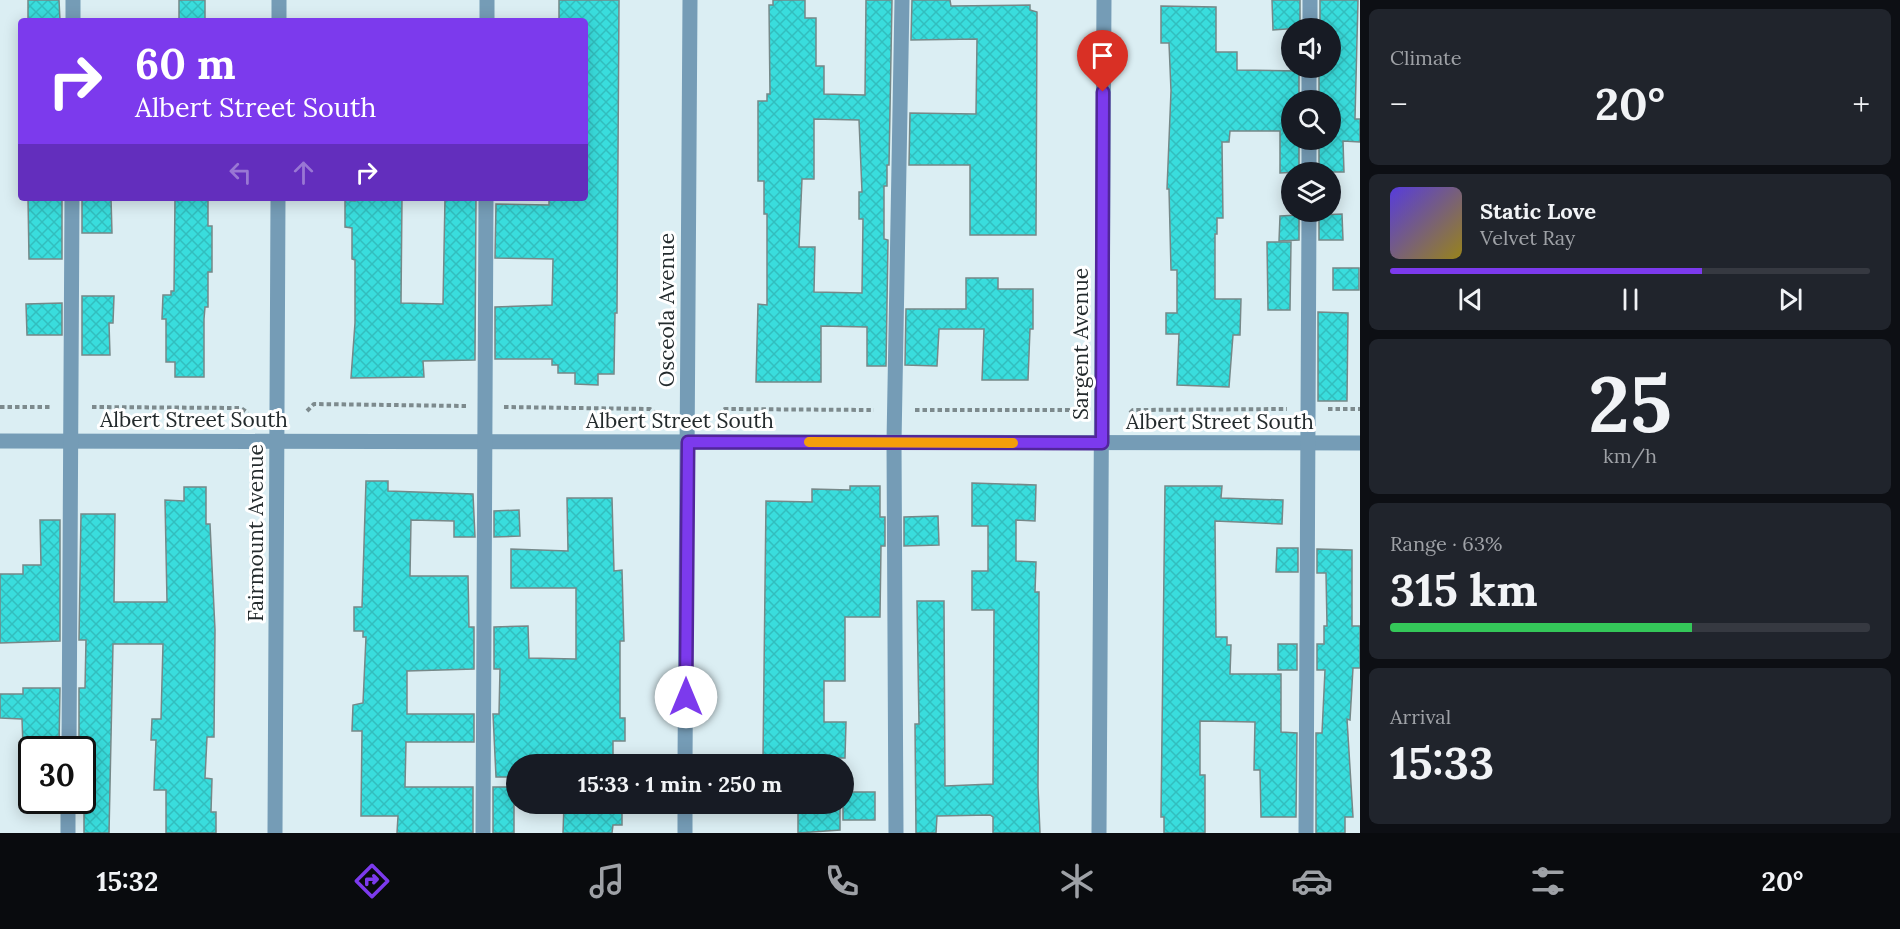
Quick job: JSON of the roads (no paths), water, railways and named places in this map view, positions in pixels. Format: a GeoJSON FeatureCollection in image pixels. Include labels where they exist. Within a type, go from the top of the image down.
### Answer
{"type":"FeatureCollection","features":[{"type":"Feature","properties":{"kind":"street"},"geometry":{"type":"LineString","coordinates":[[73,0],[73,18]]}},
{"type":"Feature","properties":{"kind":"street"},"geometry":{"type":"LineString","coordinates":[[279,0],[279,18]]}},
{"type":"Feature","properties":{"kind":"street"},"geometry":{"type":"LineString","coordinates":[[487,0],[487,18]]}},
{"type":"Feature","properties":{"kind":"street","name":"Osceola Avenue"},"geometry":{"type":"LineString","coordinates":[[686,754],[690,0]]}},
{"type":"Feature","properties":{"kind":"street"},"geometry":{"type":"LineString","coordinates":[[896,833],[894,442],[902,0]]}},
{"type":"Feature","properties":{"kind":"street","name":"Sargent Avenue"},"geometry":{"type":"LineString","coordinates":[[1099,833],[1104,0]]}},
{"type":"Feature","properties":{"kind":"street"},"geometry":{"type":"LineString","coordinates":[[1310,0],[1310,18]]}},
{"type":"Feature","properties":{"kind":"street"},"geometry":{"type":"LineString","coordinates":[[69,736],[72,201]]}},
{"type":"Feature","properties":{"kind":"street","name":"Fairmount Avenue"},"geometry":{"type":"LineString","coordinates":[[275,833],[278,201]]}},
{"type":"Feature","properties":{"kind":"street"},"geometry":{"type":"LineString","coordinates":[[483,833],[486,201]]}},
{"type":"Feature","properties":{"kind":"street"},"geometry":{"type":"LineString","coordinates":[[1306,833],[1306,443],[1309,222]]}},
{"type":"Feature","properties":{"kind":"street","name":"Albert Street South"},"geometry":{"type":"LineString","coordinates":[[0,441],[1360,443]]}},
{"type":"Feature","properties":{"kind":"street"},"geometry":{"type":"LineString","coordinates":[[68,814],[68,833]]}},
{"type":"Feature","properties":{"kind":"street"},"geometry":{"type":"LineString","coordinates":[[685,814],[685,833]]}}]}
